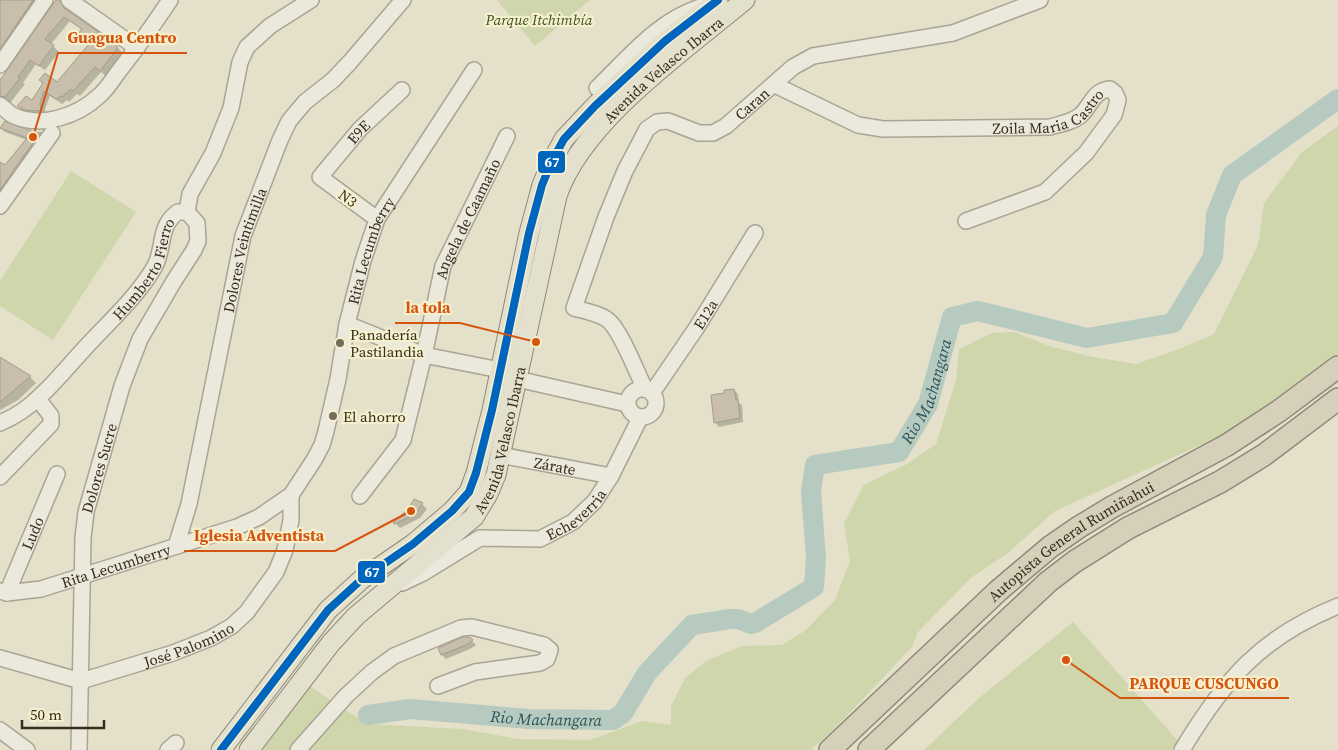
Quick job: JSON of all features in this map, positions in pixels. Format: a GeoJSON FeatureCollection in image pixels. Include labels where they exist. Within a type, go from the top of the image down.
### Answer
{"type":"FeatureCollection","features":[{"type":"Feature","properties":{"kind":"highway","name":"Autopista General Rumiñahui"},"geometry":{"type":"LineString","coordinates":[[830,750],[998,590],[1050,547],[1112,507],[1227,445],[1278,411],[1338,367]]}},
{"type":"Feature","properties":{"kind":"highway","name":"Autopista General Rumiñahui"},"geometry":{"type":"LineString","coordinates":[[869,750],[1041,588],[1074,562],[1128,528],[1220,482],[1264,455],[1338,399]]}},
{"type":"Feature","properties":{"kind":"main road","name":"Avenida Velasco Ibarra"},"geometry":{"type":"LineString","coordinates":[[249,750],[331,643],[356,616],[474,516],[488,494],[496,474],[556,196],[562,181],[580,151],[605,120],[647,82],[745,0]]}},
{"type":"Feature","properties":{"kind":"main road","name":"Avenida Velasco Ibarra"},"geometry":{"type":"LineString","coordinates":[[221,750],[328,610],[362,579],[413,544],[452,510],[468,492],[484,444],[529,233],[542,185],[552,161],[564,139],[629,73],[715,2]]}},
{"type":"Feature","properties":{"kind":"street"},"geometry":{"type":"LineString","coordinates":[[0,65],[45,0]]}},
{"type":"Feature","properties":{"kind":"street"},"geometry":{"type":"LineString","coordinates":[[69,0],[137,48]]}},
{"type":"Feature","properties":{"kind":"street"},"geometry":{"type":"LineString","coordinates":[[0,105],[11,114],[27,120],[65,117],[86,106],[101,94],[137,48],[170,0]]}},
{"type":"Feature","properties":{"kind":"street","name":"Humberto Fierro"},"geometry":{"type":"LineString","coordinates":[[0,423],[13,418],[38,399],[143,284],[155,265],[162,246],[164,228],[167,222],[178,212],[187,212],[190,194],[213,153],[231,108],[240,62],[247,47],[270,26],[311,0]]}},
{"type":"Feature","properties":{"kind":"street","name":"Dolores Veintimilla"},"geometry":{"type":"LineString","coordinates":[[176,546],[189,504],[243,236],[280,140],[289,121],[305,102],[333,80],[403,0]]}},
{"type":"Feature","properties":{"kind":"street","name":"Caran"},"geometry":{"type":"LineString","coordinates":[[649,391],[610,322],[574,308],[606,217],[625,171],[647,129],[657,122],[668,121],[699,133],[713,133],[726,126],[793,68],[813,56],[953,33],[1040,0]]}},
{"type":"Feature","properties":{"kind":"street"},"geometry":{"type":"LineString","coordinates":[[596,88],[661,26],[695,8],[715,2]]}},
{"type":"Feature","properties":{"kind":"street","name":"Rita Lecumberry"},"geometry":{"type":"LineString","coordinates":[[3,592],[41,589],[238,527],[259,517],[291,495],[322,445],[363,261],[377,219],[474,70]]}},
{"type":"Feature","properties":{"kind":"street","name":"Zoila Maria Castro"},"geometry":{"type":"LineString","coordinates":[[774,85],[858,125],[883,129],[1050,127],[1070,121],[1081,115],[1096,94],[1103,89],[1110,89],[1115,93],[1118,100],[1114,115],[1086,153],[1045,192],[966,221]]}},
{"type":"Feature","properties":{"kind":"street","name":"E9E"},"geometry":{"type":"LineString","coordinates":[[320,177],[360,129],[402,90]]}},
{"type":"Feature","properties":{"kind":"street"},"geometry":{"type":"LineString","coordinates":[[0,206],[52,133]]}},
{"type":"Feature","properties":{"kind":"street","name":"Angela de Caamaño"},"geometry":{"type":"LineString","coordinates":[[360,496],[402,440],[424,355],[443,266],[507,136]]}},
{"type":"Feature","properties":{"kind":"street","name":"N3"},"geometry":{"type":"LineString","coordinates":[[320,177],[377,219]]}},
{"type":"Feature","properties":{"kind":"street","name":"Dolores Sucre"},"geometry":{"type":"LineString","coordinates":[[80,750],[82,576],[86,512],[122,386],[140,339],[198,241],[197,223],[187,212]]}},
{"type":"Feature","properties":{"kind":"street","name":"E12a"},"geometry":{"type":"LineString","coordinates":[[649,391],[697,327],[755,233]]}},
{"type":"Feature","properties":{"kind":"street"},"geometry":{"type":"LineString","coordinates":[[348,324],[424,355],[500,370]]}},
{"type":"Feature","properties":{"kind":"street"},"geometry":{"type":"LineString","coordinates":[[517,379],[627,404]]}},
{"type":"Feature","properties":{"kind":"street"},"geometry":{"type":"LineString","coordinates":[[640,418],[631,413],[627,404],[630,395],[636,390],[649,391]]}},
{"type":"Feature","properties":{"kind":"street","name":"Echeverria"},"geometry":{"type":"LineString","coordinates":[[389,589],[423,573],[480,538],[540,539],[573,522],[595,501],[611,476],[640,418],[650,416],[656,408],[656,402],[649,391]]}},
{"type":"Feature","properties":{"kind":"street"},"geometry":{"type":"LineString","coordinates":[[0,477],[50,424],[51,416],[38,399]]}},
{"type":"Feature","properties":{"kind":"street","name":"Zárate"},"geometry":{"type":"LineString","coordinates":[[500,455],[611,476]]}},
{"type":"Feature","properties":{"kind":"street","name":"Ludo"},"geometry":{"type":"LineString","coordinates":[[3,592],[57,474]]}},
{"type":"Feature","properties":{"kind":"street","name":"José Palomino"},"geometry":{"type":"LineString","coordinates":[[81,681],[173,653],[210,638],[232,626],[246,612],[276,572],[285,550],[291,520],[291,495]]}},
{"type":"Feature","properties":{"kind":"street"},"geometry":{"type":"LineString","coordinates":[[1182,750],[1200,720],[1219,694],[1251,659],[1286,631],[1304,620],[1338,606]]}},
{"type":"Feature","properties":{"kind":"street"},"geometry":{"type":"LineString","coordinates":[[298,750],[346,696],[372,672],[394,656],[461,628],[472,627],[544,645],[550,650],[547,659],[540,663],[475,672],[438,686]]}},
{"type":"Feature","properties":{"kind":"street"},"geometry":{"type":"LineString","coordinates":[[0,658],[81,681]]}},
{"type":"Feature","properties":{"kind":"street"},"geometry":{"type":"LineString","coordinates":[[0,730],[26,750]]}},
{"type":"Feature","properties":{"kind":"green space","name":"Parque Itchimbía"},"geometry":{"type":"Polygon","coordinates":[[[497,0],[590,0],[535,46],[497,0]]]}},
{"type":"Feature","properties":{"kind":"green space"},"geometry":{"type":"Polygon","coordinates":[[[1338,126],[1338,355],[1242,426],[1055,511],[1008,553],[972,577],[918,632],[912,647],[842,721],[811,750],[260,750],[308,685],[367,724],[462,729],[518,739],[590,740],[642,721],[671,725],[671,706],[685,678],[706,661],[742,646],[782,645],[806,630],[835,600],[850,561],[844,523],[864,485],[907,464],[936,444],[956,380],[959,349],[992,333],[1014,332],[1049,346],[1088,356],[1136,364],[1182,348],[1214,334],[1258,245],[1264,203],[1302,152],[1338,126]]]}},
{"type":"Feature","properties":{"kind":"green space"},"geometry":{"type":"Polygon","coordinates":[[[71,171],[136,212],[53,340],[0,306],[0,281],[71,171]]]}},
{"type":"Feature","properties":{"kind":"green space"},"geometry":{"type":"Polygon","coordinates":[[[1073,622],[1178,741],[1171,750],[924,750],[979,698],[1073,622]]]}},
{"type":"Feature","properties":{"kind":"building"},"geometry":{"type":"Polygon","coordinates":[[[0,0],[33,0],[0,49],[0,0]]]}},
{"type":"Feature","properties":{"kind":"building"},"geometry":{"type":"Polygon","coordinates":[[[56,0],[60,0],[64,8],[117,45],[117,49],[100,71],[95,67],[73,91],[71,89],[62,97],[56,99],[44,91],[40,103],[41,111],[25,110],[17,106],[26,96],[32,100],[43,83],[39,80],[45,73],[57,82],[89,44],[77,35],[82,29],[64,17],[45,39],[54,45],[39,66],[30,60],[18,77],[20,78],[5,97],[0,96],[0,80],[56,0]]]}},
{"type":"Feature","properties":{"kind":"building"},"geometry":{"type":"Polygon","coordinates":[[[5,121],[39,134],[0,190],[0,162],[5,165],[27,138],[0,128],[5,121]]]}},
{"type":"Feature","properties":{"kind":"building"},"geometry":{"type":"Polygon","coordinates":[[[0,357],[31,376],[0,402],[0,357]]]}},
{"type":"Feature","properties":{"kind":"building"},"geometry":{"type":"Polygon","coordinates":[[[734,389],[736,400],[738,400],[740,418],[714,423],[711,395],[724,393],[724,390],[734,389]]]}},
{"type":"Feature","properties":{"kind":"building"},"geometry":{"type":"Polygon","coordinates":[[[414,499],[423,503],[415,514],[395,524],[393,523],[408,509],[414,499]]]}},
{"type":"Feature","properties":{"kind":"building"},"geometry":{"type":"Polygon","coordinates":[[[463,637],[470,637],[473,640],[466,645],[441,655],[438,648],[463,637]]]}},
{"type":"Feature","properties":{"kind":"waterway","name":"Rio Machangara"},"geometry":{"type":"LineString","coordinates":[[368,715],[410,709],[529,719],[613,720],[623,713],[647,673],[692,625],[730,619],[738,619],[751,624],[755,623],[814,587],[816,558],[811,491],[815,465],[899,452],[928,404],[952,317],[978,311],[1087,338],[1173,323],[1213,257],[1216,215],[1232,175],[1338,99]]}},
{"type":"Feature","properties":{"kind":"transit line","name":"67"},"geometry":{"type":"LineString","coordinates":[[221,750],[328,610],[362,579],[413,544],[452,511],[469,492],[476,473],[492,410],[529,233],[542,185],[552,161],[564,139],[595,106],[665,41],[718,0]]}},
{"type":"Feature","properties":{"kind":"place","name":"Guagua Centro"},"geometry":{"type":"Point","coordinates":[33,137]}},
{"type":"Feature","properties":{"kind":"place","name":"la tola"},"geometry":{"type":"Point","coordinates":[536,342]}},
{"type":"Feature","properties":{"kind":"place","name":"Panadería Pastilandia"},"geometry":{"type":"Point","coordinates":[340,343]}},
{"type":"Feature","properties":{"kind":"place","name":"El ahorro"},"geometry":{"type":"Point","coordinates":[333,416]}},
{"type":"Feature","properties":{"kind":"place","name":"Iglesia Adventista"},"geometry":{"type":"Point","coordinates":[411,511]}},
{"type":"Feature","properties":{"kind":"place","name":"PARQUE CUSCUNGO"},"geometry":{"type":"Point","coordinates":[1066,660]}}]}
